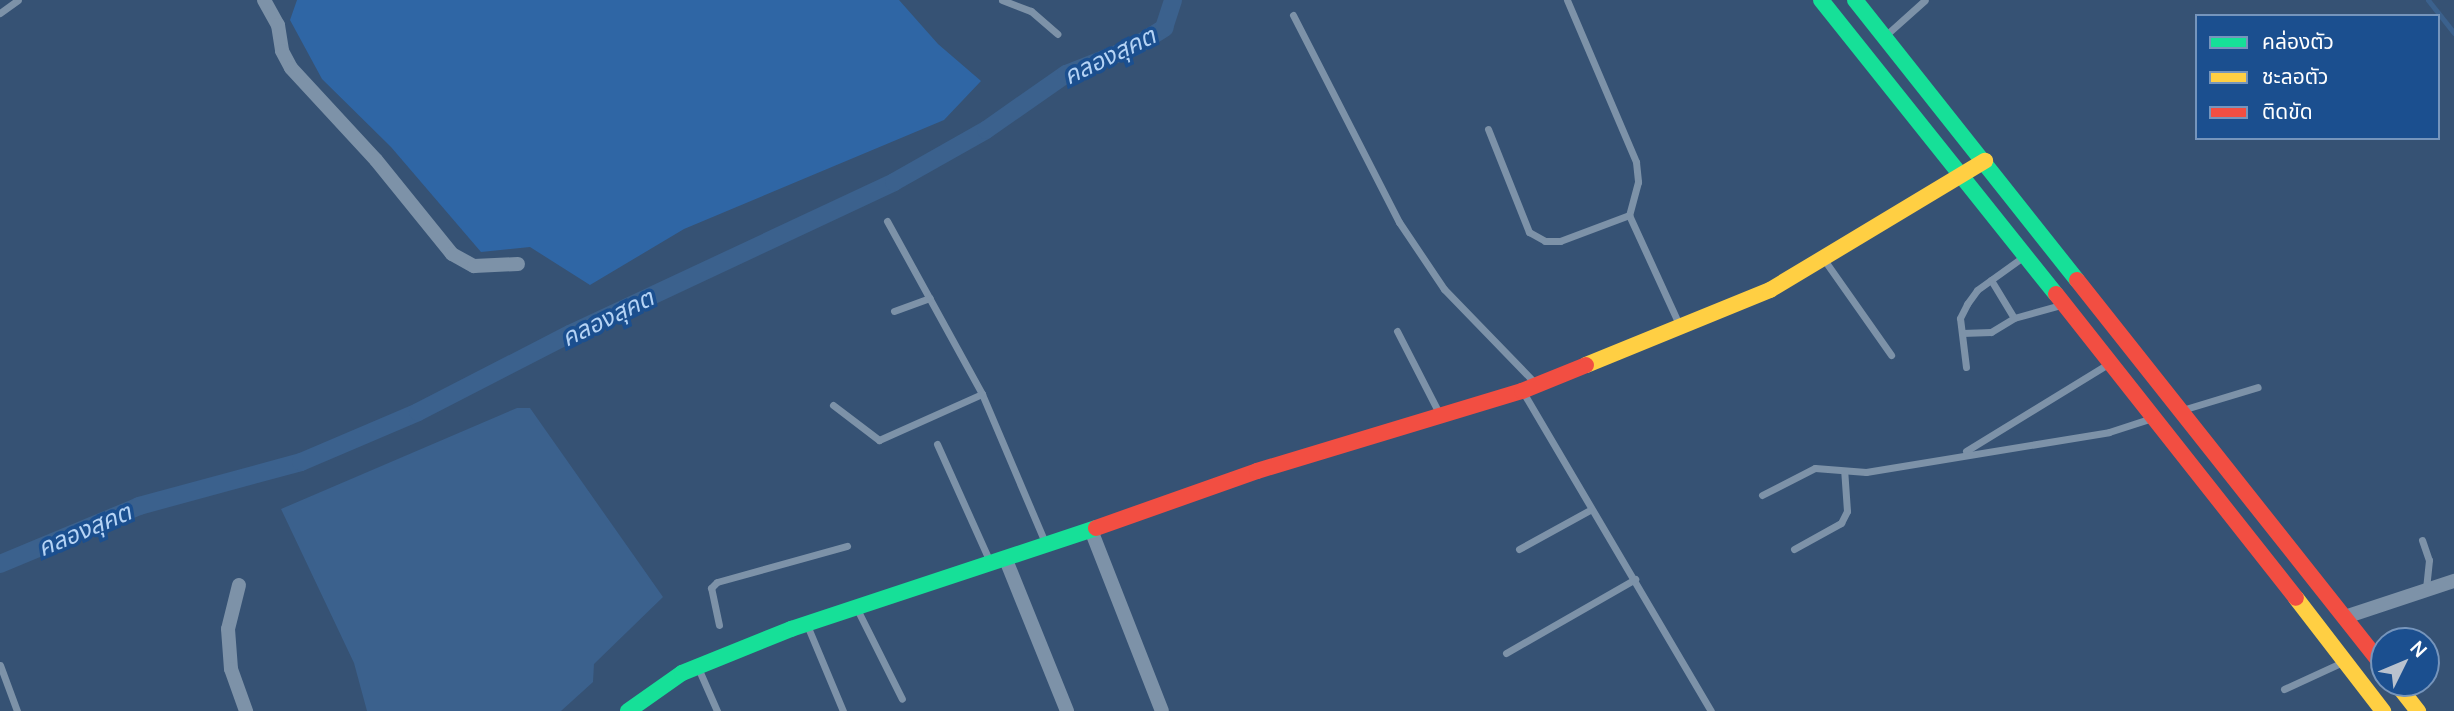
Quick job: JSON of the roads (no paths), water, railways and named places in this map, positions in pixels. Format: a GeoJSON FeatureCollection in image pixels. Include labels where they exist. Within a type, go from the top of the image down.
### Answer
{"type":"FeatureCollection","features":[{"type":"Feature","properties":{"kind":"main road"},"geometry":{"type":"LineString","coordinates":[[1821,0],[2112,361],[2383,711]]}},
{"type":"Feature","properties":{"kind":"main road"},"geometry":{"type":"LineString","coordinates":[[1856,0],[2370,649]]}},
{"type":"Feature","properties":{"kind":"main road"},"geometry":{"type":"LineString","coordinates":[[628,711],[657,686],[697,667],[724,648],[999,562],[1256,471],[1530,388],[1681,328],[1770,290],[1964,176],[1985,160]]}},
{"type":"Feature","properties":{"kind":"main road"},"geometry":{"type":"LineString","coordinates":[[2407,697],[2418,711]]}},
{"type":"Feature","properties":{"kind":"street"},"geometry":{"type":"LineString","coordinates":[[264,0],[278,24],[282,51],[291,68],[376,160],[452,254],[474,266],[518,264]]}},
{"type":"Feature","properties":{"kind":"street"},"geometry":{"type":"LineString","coordinates":[[1091,530],[1162,711]]}},
{"type":"Feature","properties":{"kind":"street"},"geometry":{"type":"LineString","coordinates":[[999,562],[1067,711]]}},
{"type":"Feature","properties":{"kind":"street"},"geometry":{"type":"LineString","coordinates":[[2345,617],[2454,581]]}},
{"type":"Feature","properties":{"kind":"street"},"geometry":{"type":"LineString","coordinates":[[239,585],[228,629],[231,669],[246,711]]}},
{"type":"Feature","properties":{"kind":"lane"},"geometry":{"type":"LineString","coordinates":[[0,13],[18,0]]}},
{"type":"Feature","properties":{"kind":"lane"},"geometry":{"type":"LineString","coordinates":[[1002,0],[1031,10],[1057,34]]}},
{"type":"Feature","properties":{"kind":"lane"},"geometry":{"type":"LineString","coordinates":[[1567,0],[1636,162],[1638,182],[1629,215],[1681,328]]}},
{"type":"Feature","properties":{"kind":"lane"},"geometry":{"type":"LineString","coordinates":[[1885,36],[1922,1]]}},
{"type":"Feature","properties":{"kind":"lane"},"geometry":{"type":"LineString","coordinates":[[1293,15],[1399,222],[1444,289],[1530,388],[1590,510],[1634,579],[1711,711]]}},
{"type":"Feature","properties":{"kind":"lane"},"geometry":{"type":"LineString","coordinates":[[1488,129],[1529,232],[1545,241],[1560,241],[1629,215]]}},
{"type":"Feature","properties":{"kind":"lane"},"geometry":{"type":"LineString","coordinates":[[887,221],[982,394],[1046,546]]}},
{"type":"Feature","properties":{"kind":"lane"},"geometry":{"type":"LineString","coordinates":[[1966,367],[1960,318],[1967,304],[1991,280],[2027,254]]}},
{"type":"Feature","properties":{"kind":"lane"},"geometry":{"type":"LineString","coordinates":[[1822,258],[1891,355]]}},
{"type":"Feature","properties":{"kind":"lane"},"geometry":{"type":"LineString","coordinates":[[1991,280],[2014,318]]}},
{"type":"Feature","properties":{"kind":"lane"},"geometry":{"type":"LineString","coordinates":[[894,311],[930,298]]}},
{"type":"Feature","properties":{"kind":"lane"},"geometry":{"type":"LineString","coordinates":[[1962,333],[1991,332],[2014,318],[2066,304]]}},
{"type":"Feature","properties":{"kind":"lane"},"geometry":{"type":"LineString","coordinates":[[1397,331],[1440,415]]}},
{"type":"Feature","properties":{"kind":"lane"},"geometry":{"type":"LineString","coordinates":[[1963,453],[2112,361]]}},
{"type":"Feature","properties":{"kind":"lane"},"geometry":{"type":"LineString","coordinates":[[2182,410],[2258,387]]}},
{"type":"Feature","properties":{"kind":"lane"},"geometry":{"type":"LineString","coordinates":[[833,405],[879,440],[982,394]]}},
{"type":"Feature","properties":{"kind":"lane"},"geometry":{"type":"LineString","coordinates":[[1762,495],[1806,470],[1844,472],[2109,432],[2155,417]]}},
{"type":"Feature","properties":{"kind":"lane"},"geometry":{"type":"LineString","coordinates":[[937,444],[999,562]]}},
{"type":"Feature","properties":{"kind":"lane"},"geometry":{"type":"LineString","coordinates":[[1794,549],[1841,523],[1847,511],[1844,472]]}},
{"type":"Feature","properties":{"kind":"lane"},"geometry":{"type":"LineString","coordinates":[[1519,549],[1590,510]]}},
{"type":"Feature","properties":{"kind":"lane"},"geometry":{"type":"LineString","coordinates":[[2423,540],[2429,560],[2426,590]]}},
{"type":"Feature","properties":{"kind":"lane"},"geometry":{"type":"LineString","coordinates":[[719,625],[711,588],[717,582],[847,546]]}},
{"type":"Feature","properties":{"kind":"lane"},"geometry":{"type":"LineString","coordinates":[[1506,653],[1634,579]]}},
{"type":"Feature","properties":{"kind":"lane"},"geometry":{"type":"LineString","coordinates":[[856,607],[902,699]]}},
{"type":"Feature","properties":{"kind":"lane"},"geometry":{"type":"LineString","coordinates":[[807,624],[843,711]]}},
{"type":"Feature","properties":{"kind":"lane"},"geometry":{"type":"LineString","coordinates":[[2284,689],[2343,662]]}},
{"type":"Feature","properties":{"kind":"lane"},"geometry":{"type":"LineString","coordinates":[[0,664],[17,711]]}},
{"type":"Feature","properties":{"kind":"lane"},"geometry":{"type":"LineString","coordinates":[[697,667],[717,711]]}},
{"type":"Feature","properties":{"kind":"waterway","name":"คลองสุคต"},"geometry":{"type":"LineString","coordinates":[[0,564],[139,506],[301,462],[418,412],[570,334],[894,182],[986,130],[1066,74],[1134,47],[1164,28],[1173,0]]}},
{"type":"Feature","properties":{"kind":"waterway"},"geometry":{"type":"LineString","coordinates":[[2428,0],[2439,14]]}},
{"type":"Feature","properties":{"kind":"waterway"},"geometry":{"type":"LineString","coordinates":[[2440,15],[2454,33]]}}]}
